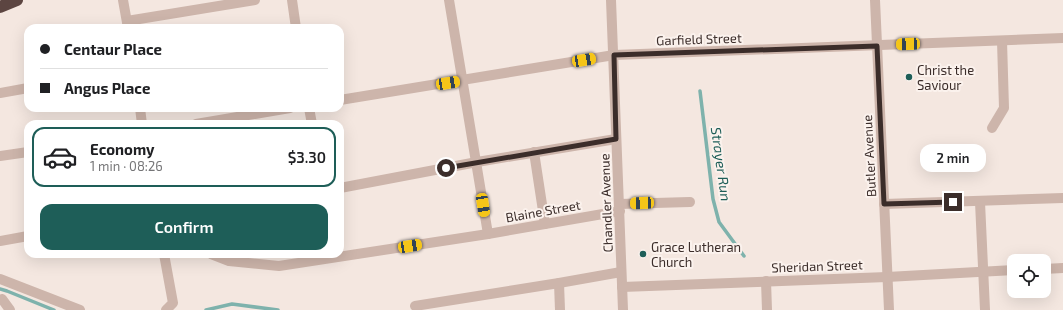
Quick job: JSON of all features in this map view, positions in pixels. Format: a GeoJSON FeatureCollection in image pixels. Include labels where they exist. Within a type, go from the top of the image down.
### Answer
{"type":"FeatureCollection","features":[{"type":"Feature","properties":{"kind":"highway"},"geometry":{"type":"LineString","coordinates":[[0,7],[14,1]]}},
{"type":"Feature","properties":{"kind":"street"},"geometry":{"type":"LineString","coordinates":[[122,0],[127,24]]}},
{"type":"Feature","properties":{"kind":"street"},"geometry":{"type":"LineString","coordinates":[[132,24],[255,0]]}},
{"type":"Feature","properties":{"kind":"street"},"geometry":{"type":"LineString","coordinates":[[292,0],[295,24]]}},
{"type":"Feature","properties":{"kind":"street"},"geometry":{"type":"LineString","coordinates":[[450,0],[488,234]]}},
{"type":"Feature","properties":{"kind":"street","name":"Chandler Avenue"},"geometry":{"type":"LineString","coordinates":[[611,0],[623,310]]}},
{"type":"Feature","properties":{"kind":"street","name":"Butler Avenue"},"geometry":{"type":"LineString","coordinates":[[875,0],[889,310]]}},
{"type":"Feature","properties":{"kind":"street","name":"Garfield Street"},"geometry":{"type":"LineString","coordinates":[[344,99],[614,55],[1063,38]]}},
{"type":"Feature","properties":{"kind":"street"},"geometry":{"type":"LineString","coordinates":[[992,128],[1004,108],[1002,40]]}},
{"type":"Feature","properties":{"kind":"street"},"geometry":{"type":"LineString","coordinates":[[0,93],[24,89]]}},
{"type":"Feature","properties":{"kind":"street"},"geometry":{"type":"LineString","coordinates":[[220,120],[266,112]]}},
{"type":"Feature","properties":{"kind":"street"},"geometry":{"type":"LineString","coordinates":[[344,187],[477,162],[616,139]]}},
{"type":"Feature","properties":{"kind":"street"},"geometry":{"type":"LineString","coordinates":[[534,152],[545,224]]}},
{"type":"Feature","properties":{"kind":"street"},"geometry":{"type":"LineString","coordinates":[[0,156],[24,153]]}},
{"type":"Feature","properties":{"kind":"street"},"geometry":{"type":"LineString","coordinates":[[884,204],[980,202],[1063,198]]}},
{"type":"Feature","properties":{"kind":"street","name":"Blaine Street"},"geometry":{"type":"LineString","coordinates":[[344,254],[488,234],[545,224],[620,208],[690,202]]}},
{"type":"Feature","properties":{"kind":"street"},"geometry":{"type":"LineString","coordinates":[[980,202],[985,310]]}},
{"type":"Feature","properties":{"kind":"street"},"geometry":{"type":"LineString","coordinates":[[0,241],[24,237]]}},
{"type":"Feature","properties":{"kind":"street"},"geometry":{"type":"LineString","coordinates":[[164,258],[169,307]]}},
{"type":"Feature","properties":{"kind":"street","name":"Blaine Street"},"geometry":{"type":"LineString","coordinates":[[221,258],[229,261],[279,266],[322,258]]}},
{"type":"Feature","properties":{"kind":"street"},"geometry":{"type":"LineString","coordinates":[[1051,269],[1063,268]]}},
{"type":"Feature","properties":{"kind":"street","name":"Sheridan Street"},"geometry":{"type":"LineString","coordinates":[[622,287],[887,277],[1007,270]]}},
{"type":"Feature","properties":{"kind":"street"},"geometry":{"type":"LineString","coordinates":[[415,306],[621,272]]}},
{"type":"Feature","properties":{"kind":"street"},"geometry":{"type":"LineString","coordinates":[[0,280],[80,310]]}},
{"type":"Feature","properties":{"kind":"street"},"geometry":{"type":"LineString","coordinates":[[766,281],[767,310]]}},
{"type":"Feature","properties":{"kind":"street"},"geometry":{"type":"LineString","coordinates":[[559,283],[560,310]]}},
{"type":"Feature","properties":{"kind":"street"},"geometry":{"type":"LineString","coordinates":[[2,300],[10,310]]}},
{"type":"Feature","properties":{"kind":"waterway","name":"Strayer Run"},"geometry":{"type":"LineString","coordinates":[[700,91],[713,199],[719,222],[744,256]]}},
{"type":"Feature","properties":{"kind":"waterway"},"geometry":{"type":"LineString","coordinates":[[0,289],[54,310]]}},
{"type":"Feature","properties":{"kind":"waterway"},"geometry":{"type":"LineString","coordinates":[[206,310],[232,304],[278,310]]}},
{"type":"Feature","properties":{"kind":"place","name":"Christ the Saviour"},"geometry":{"type":"Point","coordinates":[909,77]}},
{"type":"Feature","properties":{"kind":"place","name":"Grace Lutheran Church"},"geometry":{"type":"Point","coordinates":[643,254]}},
{"type":"Feature","properties":{"kind":"route"},"geometry":{"type":"LineString","coordinates":[[446,168],[616,139],[614,55],[877,46],[884,204],[953,202]]}}]}
